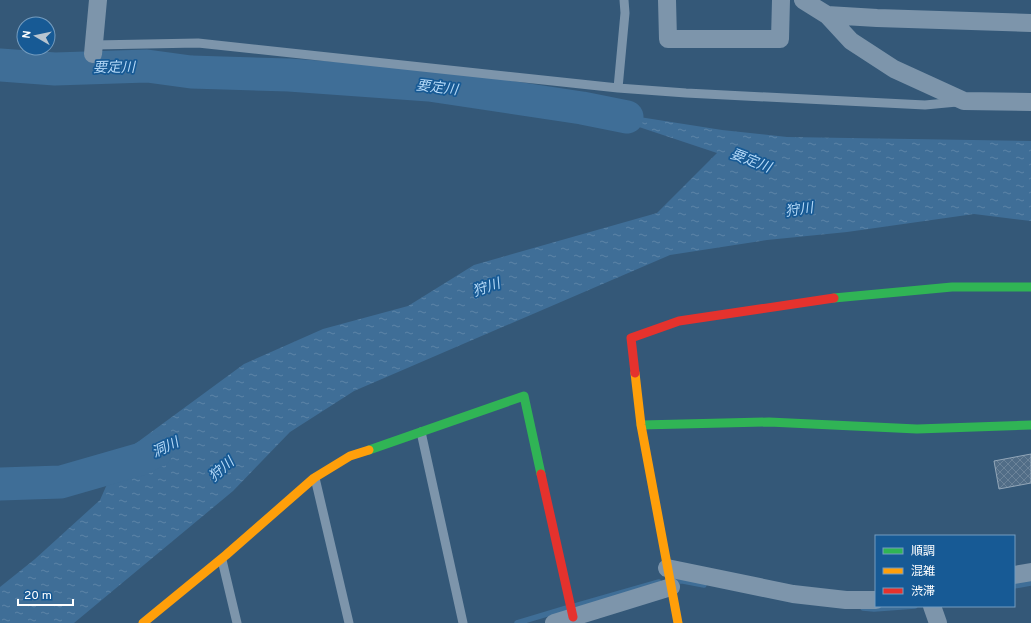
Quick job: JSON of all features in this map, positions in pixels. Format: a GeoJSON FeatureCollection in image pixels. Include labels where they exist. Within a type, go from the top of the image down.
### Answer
{"type":"FeatureCollection","features":[{"type":"Feature","properties":{"kind":"street"},"geometry":{"type":"LineString","coordinates":[[94,49],[98,0]]}},
{"type":"Feature","properties":{"kind":"street"},"geometry":{"type":"LineString","coordinates":[[667,0],[668,39],[780,39],[781,0]]}},
{"type":"Feature","properties":{"kind":"street"},"geometry":{"type":"LineString","coordinates":[[803,0],[828,15],[851,41],[894,69],[964,101],[1031,102]]}},
{"type":"Feature","properties":{"kind":"street"},"geometry":{"type":"LineString","coordinates":[[828,15],[1031,23]]}},
{"type":"Feature","properties":{"kind":"street"},"geometry":{"type":"LineString","coordinates":[[678,623],[641,425],[631,338],[679,321],[818,300],[952,287],[1031,287]]}},
{"type":"Feature","properties":{"kind":"street"},"geometry":{"type":"LineString","coordinates":[[142,623],[222,558],[314,478],[350,456],[524,396],[573,617]]}},
{"type":"Feature","properties":{"kind":"street"},"geometry":{"type":"LineString","coordinates":[[641,425],[769,422],[917,429],[1031,425]]}},
{"type":"Feature","properties":{"kind":"street"},"geometry":{"type":"LineString","coordinates":[[667,568],[794,594],[846,600],[875,600]]}},
{"type":"Feature","properties":{"kind":"street"},"geometry":{"type":"LineString","coordinates":[[1015,575],[1031,572]]}},
{"type":"Feature","properties":{"kind":"street"},"geometry":{"type":"LineString","coordinates":[[554,623],[671,587]]}},
{"type":"Feature","properties":{"kind":"street"},"geometry":{"type":"LineString","coordinates":[[932,607],[938,623]]}},
{"type":"Feature","properties":{"kind":"lane"},"geometry":{"type":"LineString","coordinates":[[618,88],[625,13],[624,0]]}},
{"type":"Feature","properties":{"kind":"lane"},"geometry":{"type":"LineString","coordinates":[[94,49],[198,43],[618,88],[686,93],[925,105],[964,101]]}},
{"type":"Feature","properties":{"kind":"lane"},"geometry":{"type":"LineString","coordinates":[[421,432],[463,623]]}},
{"type":"Feature","properties":{"kind":"lane"},"geometry":{"type":"LineString","coordinates":[[314,478],[349,623]]}},
{"type":"Feature","properties":{"kind":"lane"},"geometry":{"type":"LineString","coordinates":[[222,558],[237,623]]}},
{"type":"Feature","properties":{"kind":"water","name":"狩川"},"geometry":{"type":"Polygon","coordinates":[[[582,108],[722,130],[787,137],[1031,141],[1031,221],[974,214],[847,232],[767,240],[670,255],[354,391],[290,432],[233,491],[74,623],[0,623],[0,587],[35,559],[100,500],[120,455],[244,364],[323,329],[408,306],[474,265],[657,213],[717,153],[582,108]]]}},
{"type":"Feature","properties":{"kind":"building"},"geometry":{"type":"Polygon","coordinates":[[[1031,454],[1031,483],[999,489],[994,461],[1031,454]]]}},
{"type":"Feature","properties":{"kind":"waterway","name":"要定川"},"geometry":{"type":"LineString","coordinates":[[0,65],[55,69],[147,66],[191,72],[289,75],[429,85],[582,108],[627,117]]}},
{"type":"Feature","properties":{"kind":"waterway","name":"洞川"},"geometry":{"type":"LineString","coordinates":[[0,484],[61,482],[141,459],[156,451]]}},
{"type":"Feature","properties":{"kind":"waterway"},"geometry":{"type":"LineString","coordinates":[[673,581],[683,581],[704,585]]}},
{"type":"Feature","properties":{"kind":"waterway"},"geometry":{"type":"LineString","coordinates":[[575,606],[659,582]]}},
{"type":"Feature","properties":{"kind":"waterway"},"geometry":{"type":"LineString","coordinates":[[1015,586],[1031,583]]}},
{"type":"Feature","properties":{"kind":"waterway"},"geometry":{"type":"LineString","coordinates":[[863,608],[874,609],[901,607]]}},
{"type":"Feature","properties":{"kind":"waterway"},"geometry":{"type":"LineString","coordinates":[[517,623],[567,608]]}},
{"type":"Feature","properties":{"kind":"traffic: fast"},"geometry":{"type":"LineString","coordinates":[[834,298],[952,287],[1031,287]]}},
{"type":"Feature","properties":{"kind":"traffic: fast"},"geometry":{"type":"LineString","coordinates":[[369,450],[524,396],[541,474]]}},
{"type":"Feature","properties":{"kind":"traffic: fast"},"geometry":{"type":"LineString","coordinates":[[641,425],[769,422],[917,429],[1031,425]]}},
{"type":"Feature","properties":{"kind":"traffic: slow"},"geometry":{"type":"LineString","coordinates":[[635,373],[641,425],[678,623]]}},
{"type":"Feature","properties":{"kind":"traffic: slow"},"geometry":{"type":"LineString","coordinates":[[143,623],[226,555],[314,478],[350,456],[369,450]]}},
{"type":"Feature","properties":{"kind":"traffic: jam"},"geometry":{"type":"LineString","coordinates":[[635,373],[631,338],[679,321],[834,298]]}},
{"type":"Feature","properties":{"kind":"traffic: jam"},"geometry":{"type":"LineString","coordinates":[[541,474],[573,617]]}}]}
